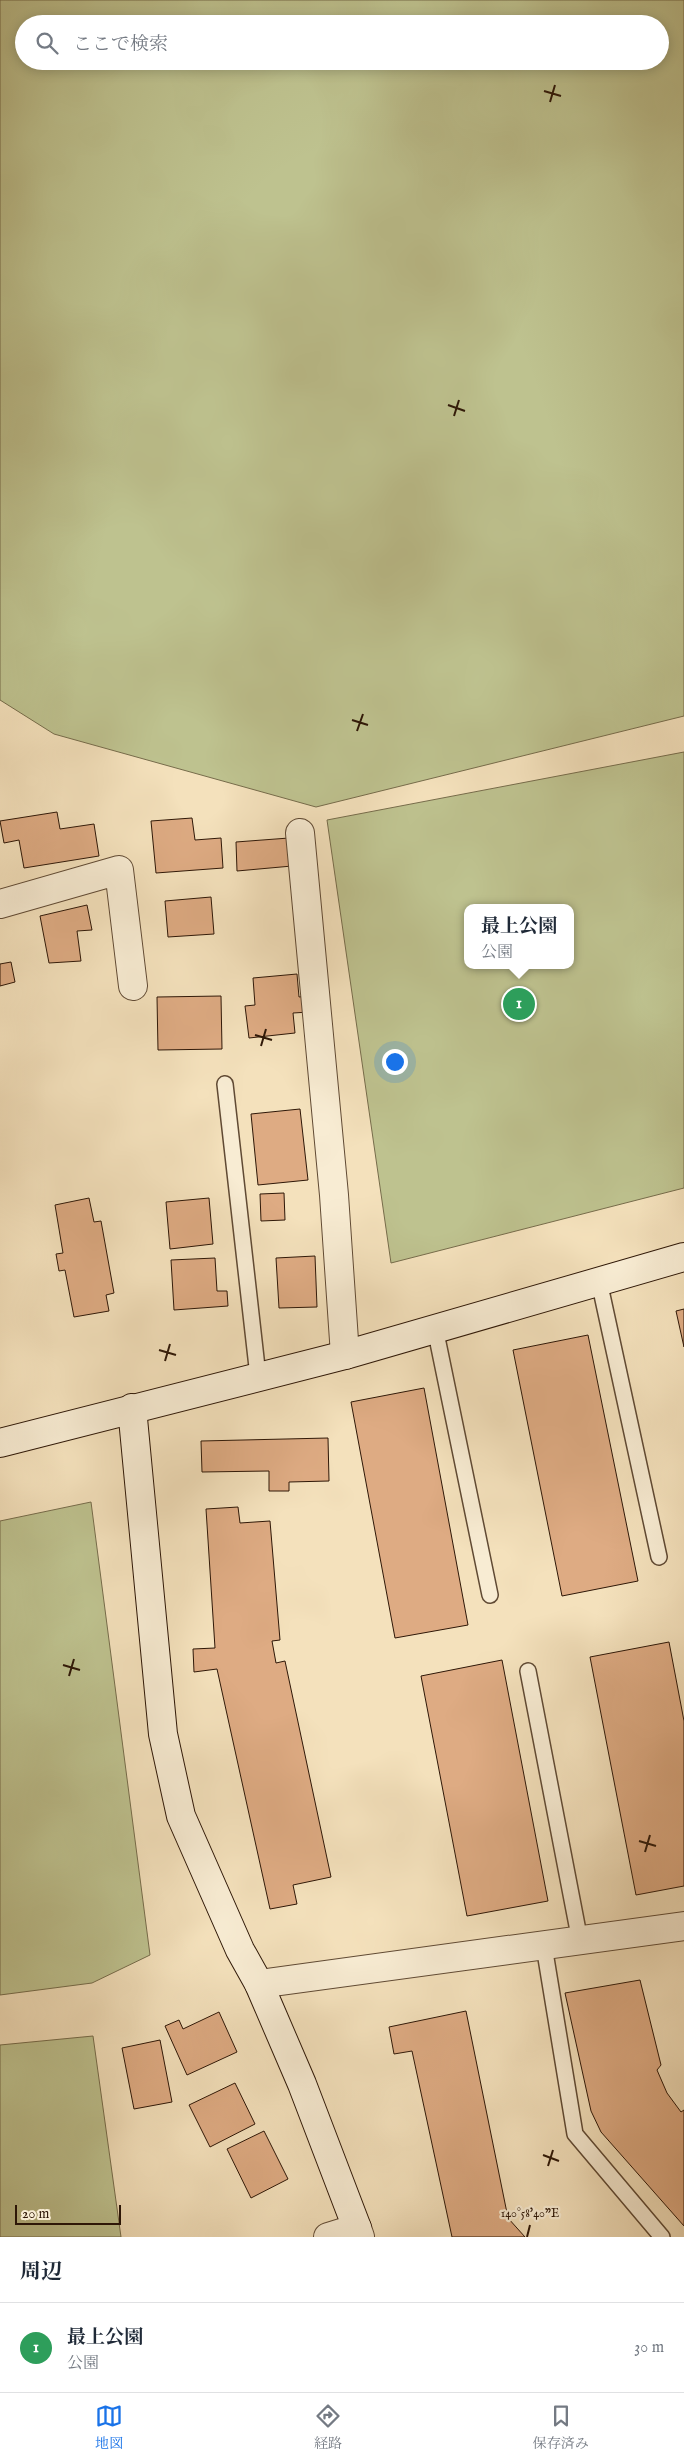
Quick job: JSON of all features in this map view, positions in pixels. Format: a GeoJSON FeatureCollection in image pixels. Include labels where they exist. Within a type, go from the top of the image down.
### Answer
{"type":"FeatureCollection","features":[{"type":"Feature","properties":{"kind":"street"},"geometry":{"type":"LineString","coordinates":[[300,833],[334,1195],[345,1355]]}},
{"type":"Feature","properties":{"kind":"street"},"geometry":{"type":"LineString","coordinates":[[0,904],[119,870],[133,986]]}},
{"type":"Feature","properties":{"kind":"street"},"geometry":{"type":"LineString","coordinates":[[0,1443],[345,1355],[684,1257]]}},
{"type":"Feature","properties":{"kind":"street"},"geometry":{"type":"LineString","coordinates":[[132,1408],[163,1734],[181,1816],[240,1950],[259,1984],[302,2084],[358,2232],[328,2237]]}},
{"type":"Feature","properties":{"kind":"street"},"geometry":{"type":"LineString","coordinates":[[259,1984],[684,1926]]}},
{"type":"Feature","properties":{"kind":"lane"},"geometry":{"type":"LineString","coordinates":[[224,1084],[258,1376]]}},
{"type":"Feature","properties":{"kind":"lane"},"geometry":{"type":"LineString","coordinates":[[599,1281],[659,1557]]}},
{"type":"Feature","properties":{"kind":"lane"},"geometry":{"type":"LineString","coordinates":[[435,1328],[490,1595]]}},
{"type":"Feature","properties":{"kind":"lane"},"geometry":{"type":"LineString","coordinates":[[528,1671],[580,1941]]}},
{"type":"Feature","properties":{"kind":"lane"},"geometry":{"type":"LineString","coordinates":[[544,1946],[575,2134],[662,2237]]}},
{"type":"Feature","properties":{"kind":"green space"},"geometry":{"type":"Polygon","coordinates":[[[0,0],[684,0],[684,716],[316,807],[54,734],[0,700],[0,0]]]}},
{"type":"Feature","properties":{"kind":"green space"},"geometry":{"type":"Polygon","coordinates":[[[684,752],[684,1188],[391,1263],[327,820],[684,752]]]}},
{"type":"Feature","properties":{"kind":"green space"},"geometry":{"type":"Polygon","coordinates":[[[91,1502],[150,1955],[92,1983],[0,1995],[0,1521],[91,1502]]]}},
{"type":"Feature","properties":{"kind":"green space"},"geometry":{"type":"Polygon","coordinates":[[[93,2036],[121,2237],[0,2237],[0,2045],[93,2036]]]}},
{"type":"Feature","properties":{"kind":"building"},"geometry":{"type":"Polygon","coordinates":[[[57,812],[60,829],[94,824],[99,856],[24,868],[19,840],[4,843],[0,821],[57,812]]]}},
{"type":"Feature","properties":{"kind":"building"},"geometry":{"type":"Polygon","coordinates":[[[192,818],[195,840],[221,838],[223,868],[156,873],[151,821],[192,818]]]}},
{"type":"Feature","properties":{"kind":"building"},"geometry":{"type":"Polygon","coordinates":[[[289,838],[292,866],[237,871],[236,842],[289,838]]]}},
{"type":"Feature","properties":{"kind":"building"},"geometry":{"type":"Polygon","coordinates":[[[211,897],[214,934],[168,937],[165,901],[211,897]]]}},
{"type":"Feature","properties":{"kind":"building"},"geometry":{"type":"Polygon","coordinates":[[[87,905],[92,930],[77,931],[81,961],[49,963],[40,916],[87,905]]]}},
{"type":"Feature","properties":{"kind":"building"},"geometry":{"type":"Polygon","coordinates":[[[11,962],[15,982],[0,986],[0,964],[11,962]]]}},
{"type":"Feature","properties":{"kind":"building"},"geometry":{"type":"Polygon","coordinates":[[[297,974],[299,997],[308,996],[309,1012],[293,1013],[295,1033],[249,1038],[245,1006],[255,1005],[253,978],[297,974]]]}},
{"type":"Feature","properties":{"kind":"building"},"geometry":{"type":"Polygon","coordinates":[[[221,996],[222,1049],[158,1050],[157,997],[221,996]]]}},
{"type":"Feature","properties":{"kind":"building"},"geometry":{"type":"Polygon","coordinates":[[[300,1109],[308,1180],[258,1185],[251,1114],[300,1109]]]}},
{"type":"Feature","properties":{"kind":"building"},"geometry":{"type":"Polygon","coordinates":[[[284,1193],[285,1220],[261,1221],[260,1194],[284,1193]]]}},
{"type":"Feature","properties":{"kind":"building"},"geometry":{"type":"Polygon","coordinates":[[[89,1198],[94,1222],[101,1221],[114,1293],[106,1295],[109,1311],[74,1317],[65,1270],[59,1271],[56,1254],[63,1253],[55,1205],[89,1198]]]}},
{"type":"Feature","properties":{"kind":"building"},"geometry":{"type":"Polygon","coordinates":[[[209,1198],[213,1244],[170,1249],[166,1202],[209,1198]]]}},
{"type":"Feature","properties":{"kind":"building"},"geometry":{"type":"Polygon","coordinates":[[[315,1256],[317,1307],[279,1308],[276,1258],[315,1256]]]}},
{"type":"Feature","properties":{"kind":"building"},"geometry":{"type":"Polygon","coordinates":[[[215,1258],[217,1291],[227,1291],[228,1306],[174,1310],[171,1260],[215,1258]]]}},
{"type":"Feature","properties":{"kind":"building"},"geometry":{"type":"Polygon","coordinates":[[[684,1309],[684,1347],[676,1311],[684,1309]]]}},
{"type":"Feature","properties":{"kind":"building"},"geometry":{"type":"Polygon","coordinates":[[[588,1335],[638,1581],[562,1596],[513,1350],[588,1335]]]}},
{"type":"Feature","properties":{"kind":"building"},"geometry":{"type":"Polygon","coordinates":[[[424,1388],[468,1625],[395,1638],[351,1402],[424,1388]]]}},
{"type":"Feature","properties":{"kind":"building"},"geometry":{"type":"Polygon","coordinates":[[[328,1438],[329,1481],[289,1482],[289,1491],[269,1491],[269,1471],[202,1472],[201,1441],[328,1438]]]}},
{"type":"Feature","properties":{"kind":"building"},"geometry":{"type":"Polygon","coordinates":[[[238,1507],[240,1523],[270,1521],[280,1640],[272,1641],[276,1663],[285,1661],[331,1877],[293,1885],[297,1904],[270,1909],[217,1669],[194,1672],[193,1649],[215,1648],[206,1509],[238,1507]]]}},
{"type":"Feature","properties":{"kind":"building"},"geometry":{"type":"Polygon","coordinates":[[[669,1642],[684,1721],[684,1886],[636,1895],[590,1657],[669,1642]]]}},
{"type":"Feature","properties":{"kind":"building"},"geometry":{"type":"Polygon","coordinates":[[[502,1660],[548,1901],[467,1916],[421,1676],[502,1660]]]}},
{"type":"Feature","properties":{"kind":"building"},"geometry":{"type":"Polygon","coordinates":[[[640,1980],[661,2065],[657,2070],[667,2093],[681,2112],[684,2110],[684,2226],[601,2132],[591,2111],[565,1993],[640,1980]]]}},
{"type":"Feature","properties":{"kind":"building"},"geometry":{"type":"Polygon","coordinates":[[[466,2011],[508,2218],[525,2237],[452,2237],[412,2051],[394,2054],[389,2027],[466,2011]]]}},
{"type":"Feature","properties":{"kind":"building"},"geometry":{"type":"Polygon","coordinates":[[[219,2012],[237,2052],[187,2075],[165,2026],[179,2020],[183,2029],[219,2012]]]}},
{"type":"Feature","properties":{"kind":"building"},"geometry":{"type":"Polygon","coordinates":[[[160,2040],[172,2102],[134,2109],[122,2048],[160,2040]]]}},
{"type":"Feature","properties":{"kind":"building"},"geometry":{"type":"Polygon","coordinates":[[[235,2083],[255,2124],[210,2147],[189,2105],[235,2083]]]}},
{"type":"Feature","properties":{"kind":"building"},"geometry":{"type":"Polygon","coordinates":[[[264,2131],[288,2179],[251,2198],[227,2149],[264,2131]]]}},
{"type":"Feature","properties":{"kind":"place","name":"最上公園"},"geometry":{"type":"Point","coordinates":[519,1004]}}]}
